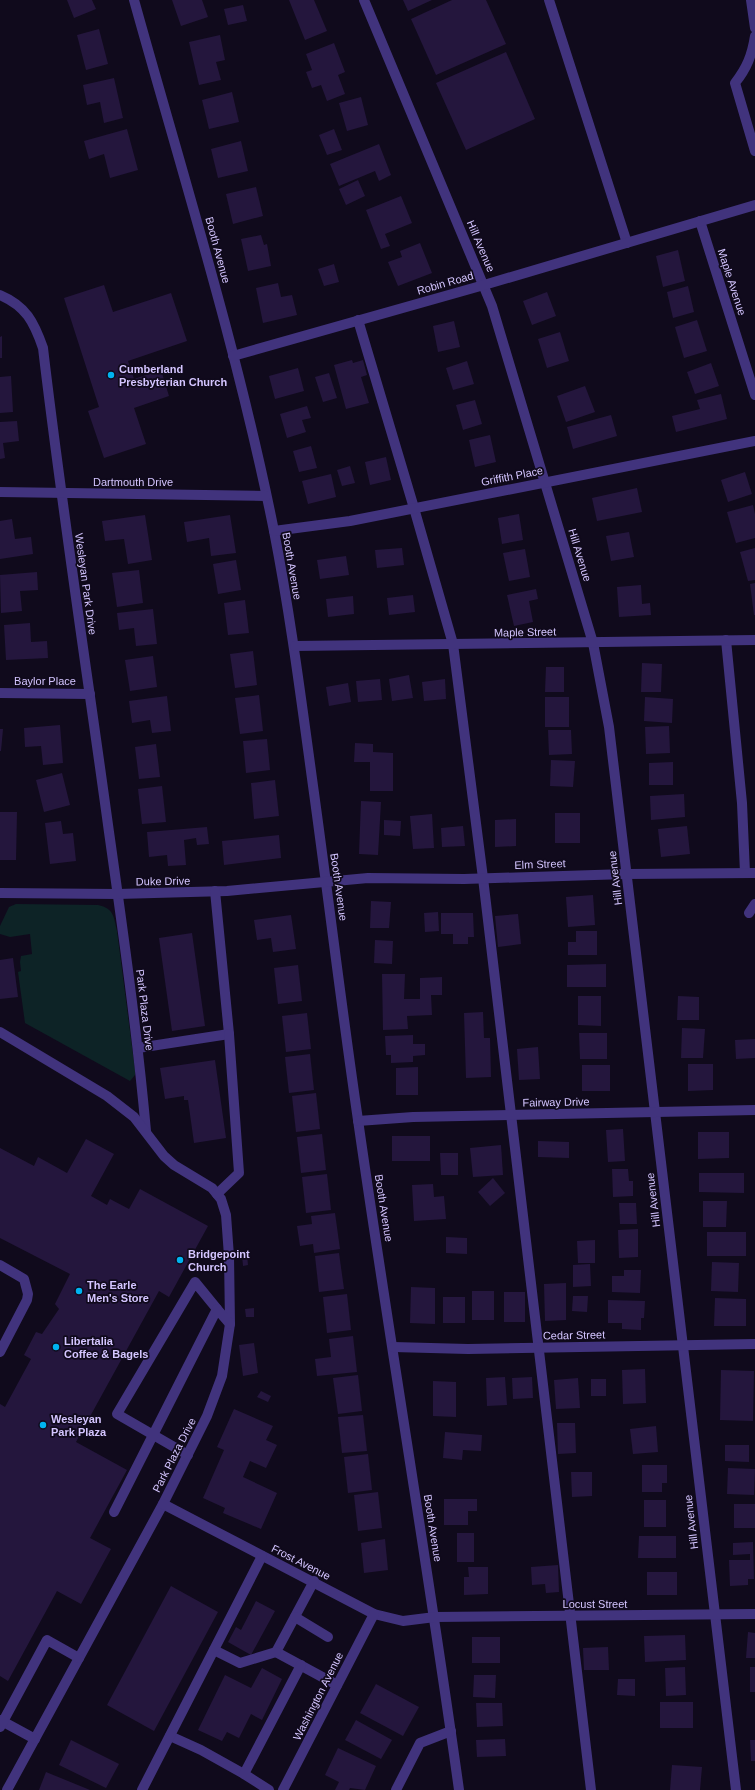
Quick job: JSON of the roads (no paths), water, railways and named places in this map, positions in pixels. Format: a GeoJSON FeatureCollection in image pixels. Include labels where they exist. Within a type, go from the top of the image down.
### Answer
{"type":"FeatureCollection","features":[{"type":"Feature","properties":{"kind":"street","name":"Booth Avenue"},"geometry":{"type":"LineString","coordinates":[[134,0],[166,114],[189,188],[233,356],[274,531],[294,646],[358,1121],[435,1617],[459,1790]]}},
{"type":"Feature","properties":{"kind":"street","name":"Hill Avenue"},"geometry":{"type":"LineString","coordinates":[[364,0],[492,306],[593,643],[609,726],[736,1790]]}},
{"type":"Feature","properties":{"kind":"street"},"geometry":{"type":"LineString","coordinates":[[549,0],[627,243]]}},
{"type":"Feature","properties":{"kind":"street"},"geometry":{"type":"LineString","coordinates":[[751,0],[755,28]]}},
{"type":"Feature","properties":{"kind":"street"},"geometry":{"type":"LineString","coordinates":[[755,36],[752,55],[744,71],[735,83],[755,151]]}},
{"type":"Feature","properties":{"kind":"street","name":"Robin Road"},"geometry":{"type":"LineString","coordinates":[[233,356],[484,285],[755,205]]}},
{"type":"Feature","properties":{"kind":"street","name":"Maple Avenue"},"geometry":{"type":"LineString","coordinates":[[700,221],[755,395]]}},
{"type":"Feature","properties":{"kind":"street","name":"Wesleyan Park Drive"},"geometry":{"type":"LineString","coordinates":[[0,295],[12,300],[26,312],[36,328],[43,348],[60,494],[118,894]]}},
{"type":"Feature","properties":{"kind":"street"},"geometry":{"type":"LineString","coordinates":[[358,320],[453,644],[483,878],[591,1790]]}},
{"type":"Feature","properties":{"kind":"street","name":"Griffith Place"},"geometry":{"type":"LineString","coordinates":[[274,531],[350,521],[755,441]]}},
{"type":"Feature","properties":{"kind":"street","name":"Dartmouth Drive"},"geometry":{"type":"LineString","coordinates":[[0,492],[266,496]]}},
{"type":"Feature","properties":{"kind":"street"},"geometry":{"type":"LineString","coordinates":[[726,640],[750,873]]}},
{"type":"Feature","properties":{"kind":"street","name":"Maple Street"},"geometry":{"type":"LineString","coordinates":[[294,646],[755,640]]}},
{"type":"Feature","properties":{"kind":"street","name":"Baylor Place"},"geometry":{"type":"LineString","coordinates":[[0,693],[90,694]]}},
{"type":"Feature","properties":{"kind":"street","name":"Elm Street"},"geometry":{"type":"LineString","coordinates":[[326,882],[368,878],[483,878],[626,874],[750,873]]}},
{"type":"Feature","properties":{"kind":"street","name":"Duke Drive"},"geometry":{"type":"LineString","coordinates":[[0,893],[118,894],[215,891],[326,882]]}},
{"type":"Feature","properties":{"kind":"street"},"geometry":{"type":"LineString","coordinates":[[215,891],[229,1034],[239,1173],[217,1194]]}},
{"type":"Feature","properties":{"kind":"street","name":"Park Plaza Drive"},"geometry":{"type":"LineString","coordinates":[[118,894],[138,1048],[146,1131]]}},
{"type":"Feature","properties":{"kind":"street","name":"Park Plaza Drive"},"geometry":{"type":"LineString","coordinates":[[0,1032],[107,1096],[134,1117],[164,1156],[174,1165],[212,1188],[221,1199],[226,1215],[229,1256],[230,1324],[222,1376],[207,1416],[163,1504],[7,1790]]}},
{"type":"Feature","properties":{"kind":"street"},"geometry":{"type":"LineString","coordinates":[[138,1048],[229,1034]]}},
{"type":"Feature","properties":{"kind":"street","name":"Fairway Drive"},"geometry":{"type":"LineString","coordinates":[[358,1121],[413,1117],[755,1110]]}},
{"type":"Feature","properties":{"kind":"street"},"geometry":{"type":"LineString","coordinates":[[0,1265],[24,1279],[28,1300],[0,1352]]}},
{"type":"Feature","properties":{"kind":"street"},"geometry":{"type":"LineString","coordinates":[[188,1455],[117,1414],[195,1282],[230,1324]]}},
{"type":"Feature","properties":{"kind":"street"},"geometry":{"type":"LineString","coordinates":[[114,1512],[217,1309]]}},
{"type":"Feature","properties":{"kind":"street","name":"Cedar Street"},"geometry":{"type":"LineString","coordinates":[[393,1347],[468,1349],[755,1344]]}},
{"type":"Feature","properties":{"kind":"street","name":"Frost Avenue"},"geometry":{"type":"LineString","coordinates":[[163,1504],[374,1614],[403,1620],[435,1617]]}},
{"type":"Feature","properties":{"kind":"street"},"geometry":{"type":"LineString","coordinates":[[142,1790],[262,1556]]}},
{"type":"Feature","properties":{"kind":"street"},"geometry":{"type":"LineString","coordinates":[[276,1652],[314,1582]]}},
{"type":"Feature","properties":{"kind":"street","name":"Washington Avenue"},"geometry":{"type":"LineString","coordinates":[[283,1790],[374,1614]]}},
{"type":"Feature","properties":{"kind":"street","name":"Locust Street"},"geometry":{"type":"LineString","coordinates":[[435,1617],[755,1614]]}},
{"type":"Feature","properties":{"kind":"street"},"geometry":{"type":"LineString","coordinates":[[295,1617],[328,1637]]}},
{"type":"Feature","properties":{"kind":"street"},"geometry":{"type":"LineString","coordinates":[[36,1739],[1,1723],[47,1640],[79,1658]]}},
{"type":"Feature","properties":{"kind":"street"},"geometry":{"type":"LineString","coordinates":[[214,1650],[240,1663],[276,1652],[337,1685]]}},
{"type":"Feature","properties":{"kind":"street"},"geometry":{"type":"LineString","coordinates":[[244,1774],[301,1665]]}},
{"type":"Feature","properties":{"kind":"street"},"geometry":{"type":"LineString","coordinates":[[396,1790],[420,1743],[451,1731]]}},
{"type":"Feature","properties":{"kind":"street"},"geometry":{"type":"LineString","coordinates":[[170,1736],[201,1750],[269,1790]]}},
{"type":"Feature","properties":{"kind":"place","name":"Cumberland Presbyterian Church"},"geometry":{"type":"Point","coordinates":[111,375]}},
{"type":"Feature","properties":{"kind":"place","name":"Bridgepoint Church"},"geometry":{"type":"Point","coordinates":[180,1260]}},
{"type":"Feature","properties":{"kind":"place","name":"The Earle Men's Store"},"geometry":{"type":"Point","coordinates":[79,1291]}},
{"type":"Feature","properties":{"kind":"place","name":"Libertalia Coffee & Bagels"},"geometry":{"type":"Point","coordinates":[56,1347]}},
{"type":"Feature","properties":{"kind":"place","name":"Wesleyan Park Plaza"},"geometry":{"type":"Point","coordinates":[43,1425]}}]}
